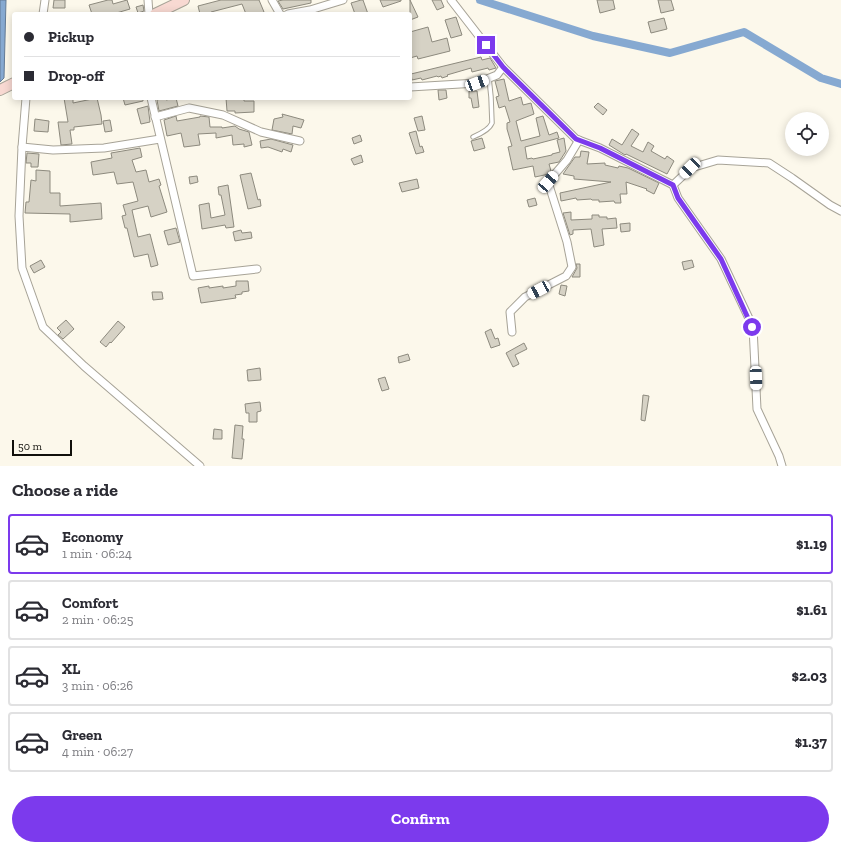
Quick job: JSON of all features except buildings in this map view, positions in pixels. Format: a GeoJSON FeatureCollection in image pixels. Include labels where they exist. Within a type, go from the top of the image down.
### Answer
{"type":"FeatureCollection","features":[{"type":"Feature","properties":{"kind":"street"},"geometry":{"type":"LineString","coordinates":[[44,12],[45,0]]}},
{"type":"Feature","properties":{"kind":"street"},"geometry":{"type":"LineString","coordinates":[[148,0],[149,12]]}},
{"type":"Feature","properties":{"kind":"street"},"geometry":{"type":"LineString","coordinates":[[159,12],[184,0]]}},
{"type":"Feature","properties":{"kind":"street"},"geometry":{"type":"LineString","coordinates":[[272,0],[279,12]]}},
{"type":"Feature","properties":{"kind":"street"},"geometry":{"type":"LineString","coordinates":[[299,12],[343,0]]}},
{"type":"Feature","properties":{"kind":"street"},"geometry":{"type":"LineString","coordinates":[[451,0],[503,67],[576,139],[600,148],[673,185],[678,198],[721,259],[752,327],[757,409],[779,456],[782,466]]}},
{"type":"Feature","properties":{"kind":"street"},"geometry":{"type":"LineString","coordinates":[[412,87],[477,83],[497,75],[503,67]]}},
{"type":"Feature","properties":{"kind":"street"},"geometry":{"type":"LineString","coordinates":[[0,90],[12,84]]}},
{"type":"Feature","properties":{"kind":"street"},"geometry":{"type":"LineString","coordinates":[[26,100],[19,216],[22,268],[43,327],[84,366],[200,466]]}},
{"type":"Feature","properties":{"kind":"street"},"geometry":{"type":"LineString","coordinates":[[151,100],[193,276],[257,269]]}},
{"type":"Feature","properties":{"kind":"street"},"geometry":{"type":"LineString","coordinates":[[155,117],[189,108],[223,115],[261,132],[300,142]]}},
{"type":"Feature","properties":{"kind":"street"},"geometry":{"type":"LineString","coordinates":[[22,147],[53,150],[104,148],[160,139]]}},
{"type":"Feature","properties":{"kind":"street"},"geometry":{"type":"LineString","coordinates":[[512,332],[510,312],[515,306],[525,297],[566,276],[572,267],[567,242],[548,182],[566,160],[579,140]]}},
{"type":"Feature","properties":{"kind":"street"},"geometry":{"type":"LineString","coordinates":[[673,185],[690,168],[718,160],[770,163],[841,211]]}},
{"type":"Feature","properties":{"kind":"lane"},"geometry":{"type":"LineString","coordinates":[[473,137],[481,134],[492,123],[489,78]]}},
{"type":"Feature","properties":{"kind":"water"},"geometry":{"type":"Polygon","coordinates":[[[0,0],[6,0],[4,78],[0,82],[0,0]]]}},
{"type":"Feature","properties":{"kind":"waterway"},"geometry":{"type":"LineString","coordinates":[[480,0],[593,36],[670,53],[744,32],[821,78],[841,84]]}},
{"type":"Feature","properties":{"kind":"route"},"geometry":{"type":"LineString","coordinates":[[486,45],[503,67],[576,139],[600,148],[673,185],[678,198],[721,259],[752,327]]}}]}
